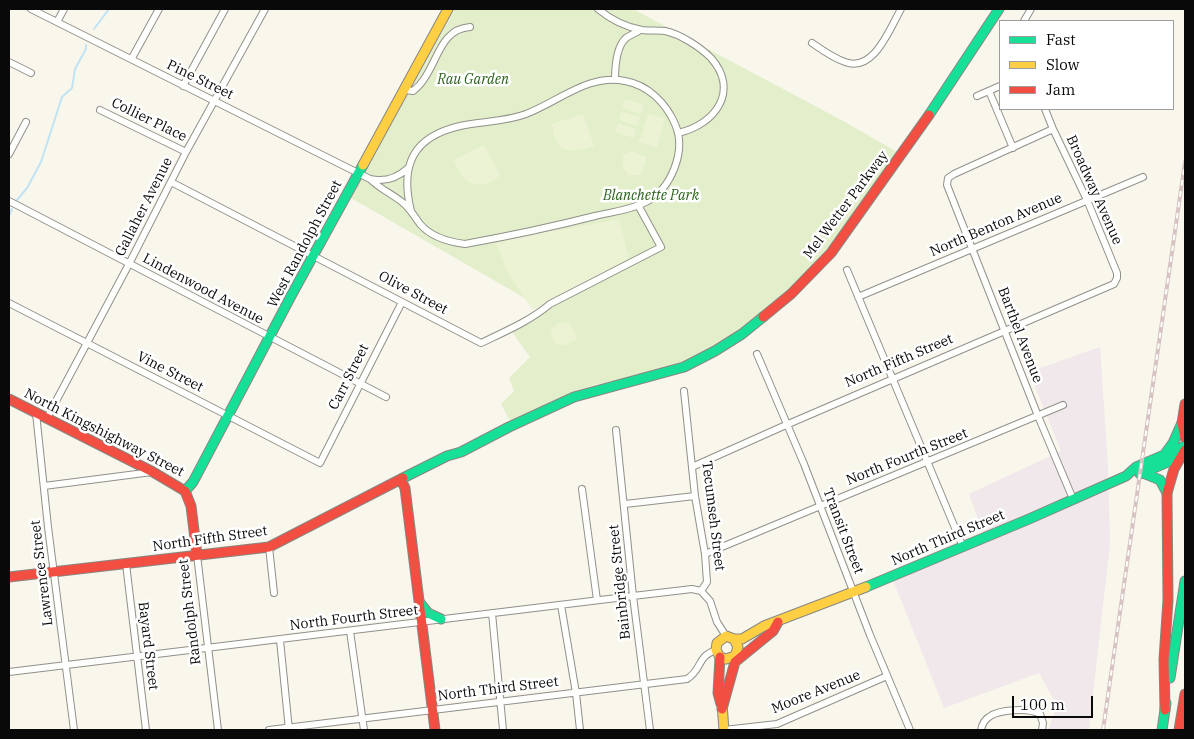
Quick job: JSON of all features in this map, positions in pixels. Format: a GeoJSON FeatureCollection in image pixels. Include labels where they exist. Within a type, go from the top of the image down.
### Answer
{"type":"FeatureCollection","features":[{"type":"Feature","properties":{"kind":"main road","name":"West Randolph Street"},"geometry":{"type":"LineString","coordinates":[[185,492],[193,482],[448,9]]}},
{"type":"Feature","properties":{"kind":"main road","name":"Mel Wetter Parkway"},"geometry":{"type":"LineString","coordinates":[[401,480],[447,456],[458,447],[567,397],[598,384],[636,376],[682,362],[713,347],[739,330],[788,290],[827,250],[956,67],[993,9]]}},
{"type":"Feature","properties":{"kind":"main road","name":"Mel Wetter Parkway"},"geometry":{"type":"LineString","coordinates":[[567,397],[599,388],[637,381],[684,367],[742,334],[791,294],[830,253],[867,203],[960,70],[999,9]]}},
{"type":"Feature","properties":{"kind":"main road","name":"North Kingshighway Street"},"geometry":{"type":"LineString","coordinates":[[10,400],[154,472],[185,492]]}},
{"type":"Feature","properties":{"kind":"main road"},"geometry":{"type":"LineString","coordinates":[[1165,454],[1174,443],[1182,423],[1185,404]]}},
{"type":"Feature","properties":{"kind":"main road"},"geometry":{"type":"LineString","coordinates":[[1182,423],[1185,438]]}},
{"type":"Feature","properties":{"kind":"main road","name":"North Third Street"},"geometry":{"type":"LineString","coordinates":[[1126,476],[1136,467],[1185,446]]}},
{"type":"Feature","properties":{"kind":"main road"},"geometry":{"type":"LineString","coordinates":[[1165,710],[1164,659],[1168,600],[1166,494],[1171,474],[1184,454]]}},
{"type":"Feature","properties":{"kind":"main road","name":"North Third Street"},"geometry":{"type":"LineString","coordinates":[[725,657],[718,641],[730,638],[742,639],[764,626],[963,547],[1126,476],[1143,473],[1184,454]]}},
{"type":"Feature","properties":{"kind":"main road"},"geometry":{"type":"LineString","coordinates":[[1143,473],[1160,480],[1166,494]]}},
{"type":"Feature","properties":{"kind":"main road"},"geometry":{"type":"LineString","coordinates":[[401,480],[405,488],[435,730]]}},
{"type":"Feature","properties":{"kind":"main road","name":"North Fifth Street"},"geometry":{"type":"LineString","coordinates":[[9,577],[269,547],[401,480]]}},
{"type":"Feature","properties":{"kind":"main road","name":"Randolph Street"},"geometry":{"type":"LineString","coordinates":[[185,492],[192,506],[197,555]]}},
{"type":"Feature","properties":{"kind":"main road"},"geometry":{"type":"LineString","coordinates":[[1162,730],[1185,581]]}},
{"type":"Feature","properties":{"kind":"main road"},"geometry":{"type":"LineString","coordinates":[[418,599],[428,613],[441,619]]}},
{"type":"Feature","properties":{"kind":"main road","name":"North Third Street"},"geometry":{"type":"LineString","coordinates":[[725,657],[735,656],[738,650],[778,622]]}},
{"type":"Feature","properties":{"kind":"main road","name":"North Third Street"},"geometry":{"type":"LineString","coordinates":[[725,657],[773,631],[778,622]]}},
{"type":"Feature","properties":{"kind":"main road"},"geometry":{"type":"LineString","coordinates":[[730,638],[737,644],[738,650]]}},
{"type":"Feature","properties":{"kind":"main road"},"geometry":{"type":"LineString","coordinates":[[724,730],[722,685],[725,657]]}},
{"type":"Feature","properties":{"kind":"main road"},"geometry":{"type":"LineString","coordinates":[[1179,730],[1185,694]]}},
{"type":"Feature","properties":{"kind":"street","name":"Pine Street"},"geometry":{"type":"LineString","coordinates":[[31,9],[370,179],[378,187],[403,203],[422,226],[434,236],[452,243],[465,244],[555,226],[647,202],[667,183],[673,171],[677,158],[678,133]]}},
{"type":"Feature","properties":{"kind":"street"},"geometry":{"type":"LineString","coordinates":[[57,22],[64,9]]}},
{"type":"Feature","properties":{"kind":"street"},"geometry":{"type":"LineString","coordinates":[[132,58],[159,9]]}},
{"type":"Feature","properties":{"kind":"street"},"geometry":{"type":"LineString","coordinates":[[183,86],[225,9]]}},
{"type":"Feature","properties":{"kind":"street","name":"Gallaher Avenue"},"geometry":{"type":"LineString","coordinates":[[47,418],[186,152],[265,9]]}},
{"type":"Feature","properties":{"kind":"street"},"geometry":{"type":"LineString","coordinates":[[411,211],[407,196],[407,169],[420,146],[431,137],[460,126],[513,118],[528,113],[587,84],[624,80],[640,86],[654,94],[666,108],[675,123],[678,133],[698,127],[709,119],[716,111],[722,97],[724,82],[719,70],[710,58],[678,36],[665,32],[640,30],[617,22],[598,9]]}},
{"type":"Feature","properties":{"kind":"street"},"geometry":{"type":"LineString","coordinates":[[812,43],[844,62],[862,63],[876,53],[901,9]]}},
{"type":"Feature","properties":{"kind":"street"},"geometry":{"type":"LineString","coordinates":[[1025,20],[1031,9]]}},
{"type":"Feature","properties":{"kind":"street"},"geometry":{"type":"LineString","coordinates":[[405,90],[413,92],[424,79],[444,40],[462,27],[470,27]]}},
{"type":"Feature","properties":{"kind":"street"},"geometry":{"type":"LineString","coordinates":[[615,80],[616,60],[623,42],[640,30]]}},
{"type":"Feature","properties":{"kind":"street"},"geometry":{"type":"LineString","coordinates":[[9,62],[31,73]]}},
{"type":"Feature","properties":{"kind":"street"},"geometry":{"type":"LineString","coordinates":[[977,96],[999,86]]}},
{"type":"Feature","properties":{"kind":"street"},"geometry":{"type":"LineString","coordinates":[[989,91],[1013,148],[1053,128]]}},
{"type":"Feature","properties":{"kind":"street","name":"Collier Place"},"geometry":{"type":"LineString","coordinates":[[100,110],[186,152]]}},
{"type":"Feature","properties":{"kind":"street","name":"Broadway Avenue"},"geometry":{"type":"LineString","coordinates":[[1046,110],[1117,273],[1116,281]]}},
{"type":"Feature","properties":{"kind":"street"},"geometry":{"type":"LineString","coordinates":[[9,154],[26,122]]}},
{"type":"Feature","properties":{"kind":"street","name":"Barthel Avenue"},"geometry":{"type":"LineString","coordinates":[[1013,148],[948,178],[947,185],[1038,416],[1073,499]]}},
{"type":"Feature","properties":{"kind":"street"},"geometry":{"type":"LineString","coordinates":[[370,179],[379,181],[399,176],[407,169]]}},
{"type":"Feature","properties":{"kind":"street","name":"North Benton Avenue"},"geometry":{"type":"LineString","coordinates":[[858,297],[1143,177]]}},
{"type":"Feature","properties":{"kind":"street","name":"Olive Street"},"geometry":{"type":"LineString","coordinates":[[171,182],[480,343],[518,324],[550,304],[661,247],[638,205]]}},
{"type":"Feature","properties":{"kind":"street","name":"Lindenwood Avenue"},"geometry":{"type":"LineString","coordinates":[[9,201],[386,397]]}},
{"type":"Feature","properties":{"kind":"street"},"geometry":{"type":"LineString","coordinates":[[847,270],[963,547]]}},
{"type":"Feature","properties":{"kind":"street","name":"North Fifth Street"},"geometry":{"type":"LineString","coordinates":[[692,467],[892,379],[1112,287],[1116,281]]}},
{"type":"Feature","properties":{"kind":"street","name":"Carr Street"},"geometry":{"type":"LineString","coordinates":[[320,463],[359,383],[402,302]]}},
{"type":"Feature","properties":{"kind":"street","name":"Vine Street"},"geometry":{"type":"LineString","coordinates":[[9,303],[320,463]]}},
{"type":"Feature","properties":{"kind":"street","name":"Transit Street"},"geometry":{"type":"LineString","coordinates":[[757,354],[820,506],[886,676],[910,730]]}},
{"type":"Feature","properties":{"kind":"street","name":"Tecumseh Street"},"geometry":{"type":"LineString","coordinates":[[684,391],[695,496],[705,554],[707,582],[701,591]]}},
{"type":"Feature","properties":{"kind":"street","name":"North Fourth Street"},"geometry":{"type":"LineString","coordinates":[[705,554],[1063,406]]}},
{"type":"Feature","properties":{"kind":"street","name":"Lawrence Street"},"geometry":{"type":"LineString","coordinates":[[36,413],[74,730]]}},
{"type":"Feature","properties":{"kind":"street","name":"Bainbridge Street"},"geometry":{"type":"LineString","coordinates":[[616,430],[633,596],[650,730]]}},
{"type":"Feature","properties":{"kind":"street"},"geometry":{"type":"LineString","coordinates":[[44,486],[154,472]]}},
{"type":"Feature","properties":{"kind":"street"},"geometry":{"type":"LineString","coordinates":[[582,489],[597,600]]}},
{"type":"Feature","properties":{"kind":"street"},"geometry":{"type":"LineString","coordinates":[[624,504],[695,496]]}},
{"type":"Feature","properties":{"kind":"street"},"geometry":{"type":"LineString","coordinates":[[269,547],[274,593]]}},
{"type":"Feature","properties":{"kind":"street","name":"Randolph Street"},"geometry":{"type":"LineString","coordinates":[[197,555],[218,730]]}},
{"type":"Feature","properties":{"kind":"street","name":"Bayard Street"},"geometry":{"type":"LineString","coordinates":[[126,564],[146,730]]}},
{"type":"Feature","properties":{"kind":"street","name":"North Fourth Street"},"geometry":{"type":"LineString","coordinates":[[9,672],[597,600],[692,589],[701,591]]}},
{"type":"Feature","properties":{"kind":"street"},"geometry":{"type":"LineString","coordinates":[[701,591],[710,600],[717,622],[730,638]]}},
{"type":"Feature","properties":{"kind":"street"},"geometry":{"type":"LineString","coordinates":[[561,605],[576,693],[580,730]]}},
{"type":"Feature","properties":{"kind":"street"},"geometry":{"type":"LineString","coordinates":[[492,613],[503,730]]}},
{"type":"Feature","properties":{"kind":"street"},"geometry":{"type":"LineString","coordinates":[[350,631],[364,730]]}},
{"type":"Feature","properties":{"kind":"street"},"geometry":{"type":"LineString","coordinates":[[280,640],[289,729]]}},
{"type":"Feature","properties":{"kind":"street","name":"North Third Street"},"geometry":{"type":"LineString","coordinates":[[269,730],[687,678],[693,675],[706,654],[725,657]]}},
{"type":"Feature","properties":{"kind":"street","name":"Moore Avenue"},"geometry":{"type":"LineString","coordinates":[[724,730],[776,724],[886,676]]}},
{"type":"Feature","properties":{"kind":"street"},"geometry":{"type":"LineString","coordinates":[[982,730],[987,717],[993,714],[1026,710],[1040,714],[1043,723],[1042,730]]}},
{"type":"Feature","properties":{"kind":"shaded area"},"geometry":{"type":"Polygon","coordinates":[[[1100,347],[1108,467],[1110,544],[1089,730],[1048,730],[1057,706],[1039,673],[944,708],[893,580],[986,541],[969,494],[1061,451],[1029,372],[1100,347]]]}},
{"type":"Feature","properties":{"kind":"green space","name":"Blanchette Park"},"geometry":{"type":"Polygon","coordinates":[[[455,9],[633,9],[845,122],[897,152],[827,250],[788,290],[739,330],[713,347],[682,362],[635,377],[598,384],[572,392],[510,421],[501,404],[514,391],[509,378],[530,357],[510,329],[542,310],[537,305],[351,198],[455,9]]]}},
{"type":"Feature","properties":{"kind":"green space"},"geometry":{"type":"Polygon","coordinates":[[[625,99],[644,105],[641,114],[622,108],[625,99]]]}},
{"type":"Feature","properties":{"kind":"green space"},"geometry":{"type":"Polygon","coordinates":[[[621,112],[640,117],[637,126],[619,120],[621,112]]]}},
{"type":"Feature","properties":{"kind":"green space"},"geometry":{"type":"Polygon","coordinates":[[[583,114],[594,146],[578,150],[562,149],[555,139],[552,124],[583,114]]]}},
{"type":"Feature","properties":{"kind":"green space"},"geometry":{"type":"Polygon","coordinates":[[[648,114],[665,118],[657,148],[639,142],[648,114]]]}},
{"type":"Feature","properties":{"kind":"green space"},"geometry":{"type":"Polygon","coordinates":[[[618,123],[636,129],[634,138],[615,132],[618,123]]]}},
{"type":"Feature","properties":{"kind":"green space"},"geometry":{"type":"Polygon","coordinates":[[[484,145],[500,175],[492,181],[477,185],[462,176],[454,160],[484,145]]]}},
{"type":"Feature","properties":{"kind":"green space"},"geometry":{"type":"Polygon","coordinates":[[[632,151],[647,157],[641,175],[629,175],[623,166],[624,155],[632,151]]]}},
{"type":"Feature","properties":{"kind":"green space"},"geometry":{"type":"Polygon","coordinates":[[[619,219],[629,258],[533,310],[508,274],[496,243],[554,230],[619,219]]]}},
{"type":"Feature","properties":{"kind":"green space"},"geometry":{"type":"Polygon","coordinates":[[[563,322],[570,323],[577,337],[576,340],[565,345],[557,344],[551,337],[554,327],[563,322]]]}},
{"type":"Feature","properties":{"kind":"waterway"},"geometry":{"type":"LineString","coordinates":[[94,29],[109,9]]}},
{"type":"Feature","properties":{"kind":"waterway"},"geometry":{"type":"LineString","coordinates":[[17,200],[27,188],[41,162],[62,97],[72,88],[75,69],[86,49],[86,45]]}},
{"type":"Feature","properties":{"kind":"waterway"},"geometry":{"type":"LineString","coordinates":[[9,216],[12,209]]}},
{"type":"Feature","properties":{"kind":"railway"},"geometry":{"type":"LineString","coordinates":[[1103,730],[1185,162]]}},
{"type":"Feature","properties":{"kind":"traffic: fast"},"geometry":{"type":"LineString","coordinates":[[929,115],[999,9]]}},
{"type":"Feature","properties":{"kind":"traffic: fast"},"geometry":{"type":"LineString","coordinates":[[185,491],[193,482],[291,296],[363,165]]}},
{"type":"Feature","properties":{"kind":"traffic: fast"},"geometry":{"type":"LineString","coordinates":[[403,478],[574,397],[684,367],[742,334],[763,317]]}},
{"type":"Feature","properties":{"kind":"traffic: fast"},"geometry":{"type":"LineString","coordinates":[[1165,454],[1173,443],[1182,423]]}},
{"type":"Feature","properties":{"kind":"traffic: fast"},"geometry":{"type":"LineString","coordinates":[[866,587],[1029,519],[1126,476],[1136,467],[1185,446]]}},
{"type":"Feature","properties":{"kind":"traffic: fast"},"geometry":{"type":"LineString","coordinates":[[1140,474],[1184,455]]}},
{"type":"Feature","properties":{"kind":"traffic: fast"},"geometry":{"type":"LineString","coordinates":[[1143,473],[1160,480],[1167,493]]}},
{"type":"Feature","properties":{"kind":"traffic: fast"},"geometry":{"type":"LineString","coordinates":[[1170,678],[1185,581]]}},
{"type":"Feature","properties":{"kind":"traffic: fast"},"geometry":{"type":"LineString","coordinates":[[420,603],[428,613],[441,619]]}},
{"type":"Feature","properties":{"kind":"traffic: fast"},"geometry":{"type":"LineString","coordinates":[[1162,730],[1166,703]]}},
{"type":"Feature","properties":{"kind":"traffic: slow"},"geometry":{"type":"LineString","coordinates":[[363,165],[448,9]]}},
{"type":"Feature","properties":{"kind":"traffic: slow"},"geometry":{"type":"LineString","coordinates":[[734,639],[738,647],[735,656],[726,659],[720,657],[716,650],[717,643],[726,636],[742,639],[764,626],[866,587]]}},
{"type":"Feature","properties":{"kind":"traffic: slow"},"geometry":{"type":"LineString","coordinates":[[722,704],[724,730]]}},
{"type":"Feature","properties":{"kind":"traffic: jam"},"geometry":{"type":"LineString","coordinates":[[763,317],[791,294],[831,253],[929,115]]}},
{"type":"Feature","properties":{"kind":"traffic: jam"},"geometry":{"type":"LineString","coordinates":[[9,399],[153,472],[185,491],[191,506],[197,555]]}},
{"type":"Feature","properties":{"kind":"traffic: jam"},"geometry":{"type":"LineString","coordinates":[[1185,404],[1182,423],[1185,438]]}},
{"type":"Feature","properties":{"kind":"traffic: jam"},"geometry":{"type":"LineString","coordinates":[[1165,710],[1164,659],[1168,600],[1167,493],[1174,469],[1185,450]]}},
{"type":"Feature","properties":{"kind":"traffic: jam"},"geometry":{"type":"LineString","coordinates":[[9,577],[269,547],[403,478]]}},
{"type":"Feature","properties":{"kind":"traffic: jam"},"geometry":{"type":"LineString","coordinates":[[401,480],[405,488],[435,730]]}},
{"type":"Feature","properties":{"kind":"traffic: jam"},"geometry":{"type":"LineString","coordinates":[[722,709],[735,662],[773,631],[778,622]]}},
{"type":"Feature","properties":{"kind":"traffic: jam"},"geometry":{"type":"LineString","coordinates":[[720,657],[718,693],[721,704]]}},
{"type":"Feature","properties":{"kind":"traffic: jam"},"geometry":{"type":"LineString","coordinates":[[1179,730],[1185,694]]}},
{"type":"Feature","properties":{"kind":"park label","name":"Rau Garden"},"geometry":{"type":"Point","coordinates":[473,80]}}]}
